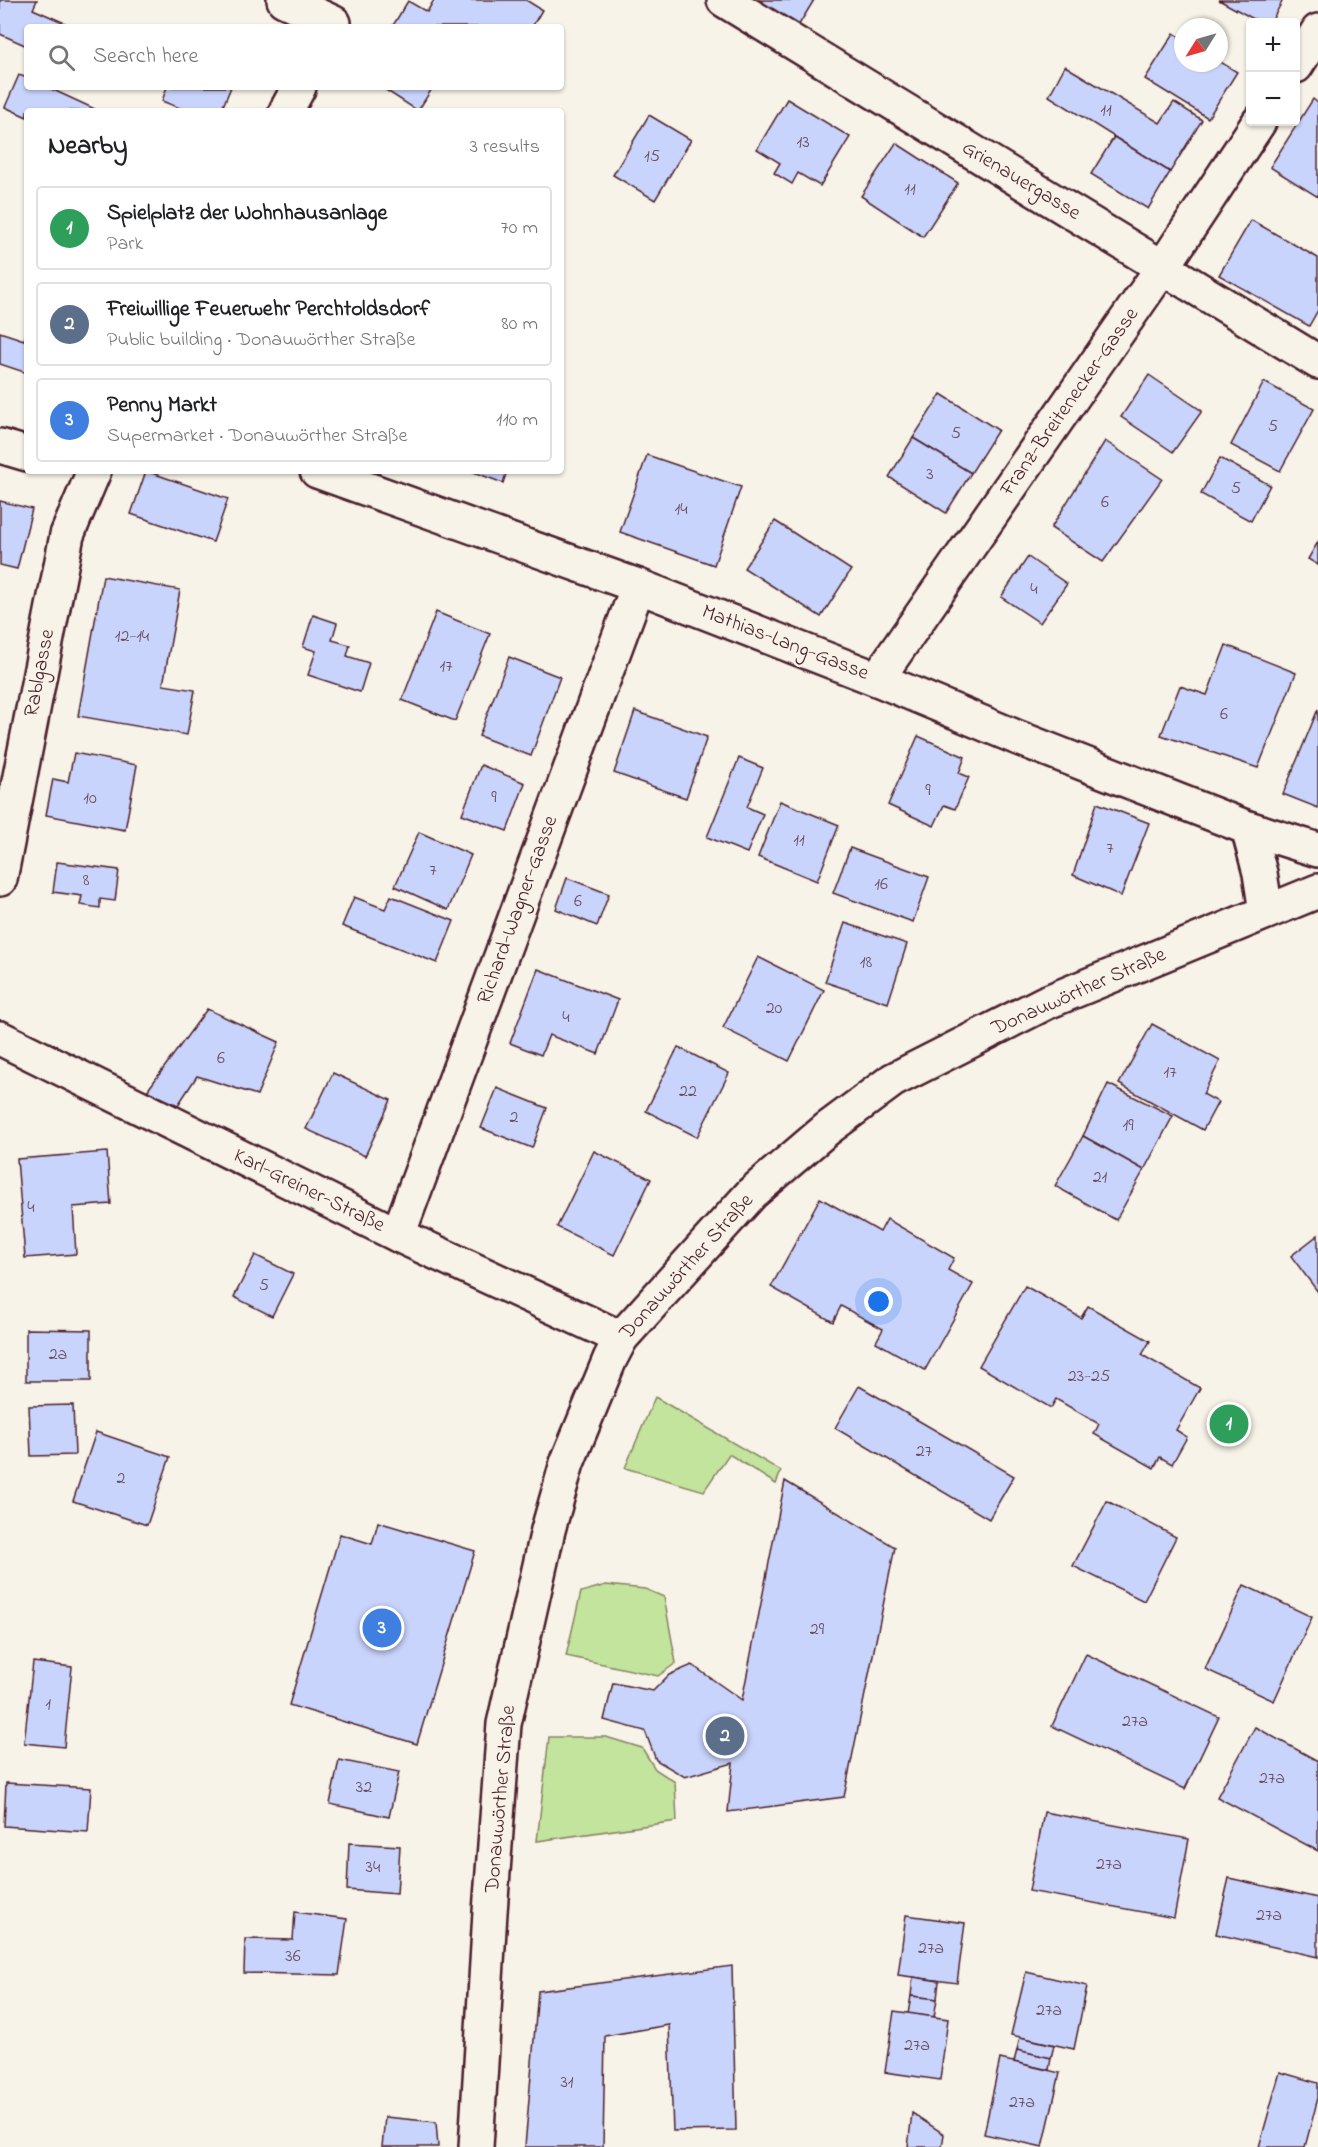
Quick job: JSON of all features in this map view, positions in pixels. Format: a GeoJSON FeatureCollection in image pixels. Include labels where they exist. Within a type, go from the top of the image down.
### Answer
{"type":"FeatureCollection","features":[{"type":"Feature","properties":{"kind":"street"},"geometry":{"type":"LineString","coordinates":[[284,0],[338,17]]}},
{"type":"Feature","properties":{"kind":"street","name":"Grienauergasse"},"geometry":{"type":"LineString","coordinates":[[724,0],[1318,362]]}},
{"type":"Feature","properties":{"kind":"street"},"geometry":{"type":"LineString","coordinates":[[1300,60],[1318,32]]}},
{"type":"Feature","properties":{"kind":"street"},"geometry":{"type":"LineString","coordinates":[[288,108],[297,90]]}},
{"type":"Feature","properties":{"kind":"street","name":"Franz-Breitenecker-Gasse"},"geometry":{"type":"LineString","coordinates":[[877,679],[1163,267],[1256,126]]}},
{"type":"Feature","properties":{"kind":"street"},"geometry":{"type":"LineString","coordinates":[[0,446],[24,453]]}},
{"type":"Feature","properties":{"kind":"street","name":"Rablgasse"},"geometry":{"type":"LineString","coordinates":[[0,879],[67,535],[93,474]]}},
{"type":"Feature","properties":{"kind":"street","name":"Mathias-Lang-Gasse"},"geometry":{"type":"LineString","coordinates":[[325,474],[638,586],[1248,828],[1318,850]]}},
{"type":"Feature","properties":{"kind":"street","name":"Richard-Wagner-Gasse"},"geometry":{"type":"LineString","coordinates":[[398,1235],[638,586]]}},
{"type":"Feature","properties":{"kind":"street"},"geometry":{"type":"LineString","coordinates":[[1248,828],[1260,873],[1266,912]]}},
{"type":"Feature","properties":{"kind":"street","name":"Donauwörther Straße"},"geometry":{"type":"LineString","coordinates":[[476,2147],[504,1724],[548,1530],[567,1463],[621,1338],[752,1193],[827,1129],[893,1080],[1045,1003],[1318,891]]}},
{"type":"Feature","properties":{"kind":"street","name":"Karl-Greiner-Straße"},"geometry":{"type":"LineString","coordinates":[[0,1038],[398,1235],[621,1338]]}},
{"type":"Feature","properties":{"kind":"green space"},"geometry":{"type":"Polygon","coordinates":[[[655,1397],[781,1471],[776,1484],[729,1454],[704,1491],[625,1468],[655,1397]]]}},
{"type":"Feature","properties":{"kind":"green space"},"geometry":{"type":"Polygon","coordinates":[[[606,1585],[645,1589],[664,1597],[676,1663],[658,1676],[566,1656],[581,1592],[606,1585]]]}},
{"type":"Feature","properties":{"kind":"green space"},"geometry":{"type":"Polygon","coordinates":[[[549,1737],[606,1737],[642,1748],[655,1769],[675,1782],[677,1821],[537,1841],[549,1737]]]}},
{"type":"Feature","properties":{"kind":"building"},"geometry":{"type":"Polygon","coordinates":[[[0,0],[37,0],[33,9],[67,24],[24,24],[24,45],[0,34],[0,0]]]}},
{"type":"Feature","properties":{"kind":"building"},"geometry":{"type":"Polygon","coordinates":[[[434,0],[526,0],[542,10],[534,24],[394,24],[408,1],[427,12],[434,0]]]}},
{"type":"Feature","properties":{"kind":"building"},"geometry":{"type":"Polygon","coordinates":[[[751,0],[814,0],[797,28],[751,0]]]}},
{"type":"Feature","properties":{"kind":"building"},"geometry":{"type":"Polygon","coordinates":[[[1219,0],[1283,0],[1273,18],[1252,18],[1219,0]]]}},
{"type":"Feature","properties":{"kind":"building"},"geometry":{"type":"Polygon","coordinates":[[[1174,33],[1174,72],[1228,72],[1228,66],[1237,72],[1208,118],[1145,79],[1174,33]]]}},
{"type":"Feature","properties":{"kind":"building"},"geometry":{"type":"Polygon","coordinates":[[[1065,66],[1160,123],[1174,102],[1202,120],[1170,172],[1049,96],[1065,66]]]}},
{"type":"Feature","properties":{"kind":"building"},"geometry":{"type":"Polygon","coordinates":[[[19,75],[24,77],[24,90],[54,90],[92,108],[24,108],[24,116],[5,107],[19,75]]]}},
{"type":"Feature","properties":{"kind":"building"},"geometry":{"type":"Polygon","coordinates":[[[166,90],[230,90],[222,108],[180,108],[162,101],[166,90]]]}},
{"type":"Feature","properties":{"kind":"building"},"geometry":{"type":"Polygon","coordinates":[[[386,90],[431,90],[420,108],[413,108],[386,90]]]}},
{"type":"Feature","properties":{"kind":"building"},"geometry":{"type":"Polygon","coordinates":[[[787,99],[850,137],[820,186],[798,173],[792,184],[774,173],[780,163],[757,149],[787,99]]]}},
{"type":"Feature","properties":{"kind":"building"},"geometry":{"type":"Polygon","coordinates":[[[1313,99],[1318,103],[1318,197],[1270,167],[1296,126],[1300,126],[1300,120],[1313,99]]]}},
{"type":"Feature","properties":{"kind":"building"},"geometry":{"type":"Polygon","coordinates":[[[649,115],[691,140],[655,200],[613,175],[649,115]]]}},
{"type":"Feature","properties":{"kind":"building"},"geometry":{"type":"Polygon","coordinates":[[[1114,137],[1170,172],[1148,209],[1091,174],[1114,137]]]}},
{"type":"Feature","properties":{"kind":"building"},"geometry":{"type":"Polygon","coordinates":[[[896,143],[958,183],[923,237],[861,196],[896,143]]]}},
{"type":"Feature","properties":{"kind":"building"},"geometry":{"type":"Polygon","coordinates":[[[1251,220],[1318,258],[1318,310],[1309,326],[1219,275],[1251,220]]]}},
{"type":"Feature","properties":{"kind":"building"},"geometry":{"type":"Polygon","coordinates":[[[0,332],[24,340],[24,372],[0,364],[0,332]]]}},
{"type":"Feature","properties":{"kind":"building"},"geometry":{"type":"Polygon","coordinates":[[[1149,375],[1202,411],[1173,452],[1121,417],[1149,375]]]}},
{"type":"Feature","properties":{"kind":"building"},"geometry":{"type":"Polygon","coordinates":[[[1264,382],[1314,409],[1280,471],[1231,445],[1264,382]]]}},
{"type":"Feature","properties":{"kind":"building"},"geometry":{"type":"Polygon","coordinates":[[[941,394],[998,430],[971,473],[913,438],[941,394]]]}},
{"type":"Feature","properties":{"kind":"building"},"geometry":{"type":"Polygon","coordinates":[[[913,438],[971,473],[946,513],[889,477],[913,438]]]}},
{"type":"Feature","properties":{"kind":"building"},"geometry":{"type":"Polygon","coordinates":[[[1105,441],[1162,479],[1103,562],[1051,528],[1105,441]]]}},
{"type":"Feature","properties":{"kind":"building"},"geometry":{"type":"Polygon","coordinates":[[[647,455],[741,487],[714,565],[620,532],[647,455]]]}},
{"type":"Feature","properties":{"kind":"building"},"geometry":{"type":"Polygon","coordinates":[[[1220,458],[1270,485],[1251,521],[1201,494],[1220,458]]]}},
{"type":"Feature","properties":{"kind":"building"},"geometry":{"type":"Polygon","coordinates":[[[145,474],[155,474],[228,499],[213,542],[131,514],[145,474]]]}},
{"type":"Feature","properties":{"kind":"building"},"geometry":{"type":"Polygon","coordinates":[[[479,474],[506,474],[503,483],[479,474]]]}},
{"type":"Feature","properties":{"kind":"building"},"geometry":{"type":"Polygon","coordinates":[[[0,501],[32,509],[17,569],[0,565],[0,501]]]}},
{"type":"Feature","properties":{"kind":"building"},"geometry":{"type":"Polygon","coordinates":[[[775,521],[851,570],[821,617],[744,568],[775,521]]]}},
{"type":"Feature","properties":{"kind":"building"},"geometry":{"type":"Polygon","coordinates":[[[1318,542],[1318,565],[1308,559],[1318,542]]]}},
{"type":"Feature","properties":{"kind":"building"},"geometry":{"type":"Polygon","coordinates":[[[1028,557],[1067,584],[1040,623],[1001,597],[1028,557]]]}},
{"type":"Feature","properties":{"kind":"building"},"geometry":{"type":"Polygon","coordinates":[[[103,576],[180,590],[163,685],[195,690],[187,735],[78,716],[103,576]]]}},
{"type":"Feature","properties":{"kind":"building"},"geometry":{"type":"Polygon","coordinates":[[[436,612],[490,634],[455,721],[402,700],[436,612]]]}},
{"type":"Feature","properties":{"kind":"building"},"geometry":{"type":"Polygon","coordinates":[[[313,615],[337,623],[332,640],[350,645],[347,656],[369,663],[360,692],[308,675],[316,651],[303,647],[313,615]]]}},
{"type":"Feature","properties":{"kind":"building"},"geometry":{"type":"Polygon","coordinates":[[[1226,645],[1296,673],[1258,768],[1161,735],[1180,686],[1207,695],[1226,645]]]}},
{"type":"Feature","properties":{"kind":"building"},"geometry":{"type":"Polygon","coordinates":[[[509,657],[560,677],[531,756],[479,736],[509,657]]]}},
{"type":"Feature","properties":{"kind":"building"},"geometry":{"type":"Polygon","coordinates":[[[1318,709],[1318,808],[1283,794],[1318,709]]]}},
{"type":"Feature","properties":{"kind":"building"},"geometry":{"type":"Polygon","coordinates":[[[635,711],[707,737],[686,798],[614,773],[635,711]]]}},
{"type":"Feature","properties":{"kind":"building"},"geometry":{"type":"Polygon","coordinates":[[[918,736],[965,757],[959,773],[969,777],[955,809],[944,805],[934,826],[888,805],[918,736]]]}},
{"type":"Feature","properties":{"kind":"building"},"geometry":{"type":"Polygon","coordinates":[[[74,753],[137,765],[125,830],[46,815],[53,779],[68,782],[74,753]]]}},
{"type":"Feature","properties":{"kind":"building"},"geometry":{"type":"Polygon","coordinates":[[[739,758],[763,768],[747,807],[763,814],[747,853],[707,837],[739,758]]]}},
{"type":"Feature","properties":{"kind":"building"},"geometry":{"type":"Polygon","coordinates":[[[481,765],[525,783],[507,831],[462,814],[481,765]]]}},
{"type":"Feature","properties":{"kind":"building"},"geometry":{"type":"Polygon","coordinates":[[[780,801],[839,825],[817,881],[758,857],[780,801]]]}},
{"type":"Feature","properties":{"kind":"building"},"geometry":{"type":"Polygon","coordinates":[[[1097,803],[1149,823],[1121,896],[1073,875],[1097,803]]]}},
{"type":"Feature","properties":{"kind":"building"},"geometry":{"type":"Polygon","coordinates":[[[419,832],[471,855],[448,910],[395,886],[419,832]]]}},
{"type":"Feature","properties":{"kind":"building"},"geometry":{"type":"Polygon","coordinates":[[[850,848],[929,877],[913,922],[833,893],[850,848]]]}},
{"type":"Feature","properties":{"kind":"building"},"geometry":{"type":"Polygon","coordinates":[[[57,862],[119,870],[115,901],[100,899],[100,908],[80,905],[82,896],[53,892],[57,862]]]}},
{"type":"Feature","properties":{"kind":"building"},"geometry":{"type":"Polygon","coordinates":[[[567,878],[609,894],[597,926],[556,909],[567,878]]]}},
{"type":"Feature","properties":{"kind":"building"},"geometry":{"type":"Polygon","coordinates":[[[391,896],[454,921],[437,963],[342,926],[354,897],[385,909],[391,896]]]}},
{"type":"Feature","properties":{"kind":"building"},"geometry":{"type":"Polygon","coordinates":[[[845,923],[907,944],[888,1003],[825,982],[845,923]]]}},
{"type":"Feature","properties":{"kind":"building"},"geometry":{"type":"Polygon","coordinates":[[[758,957],[824,990],[789,1061],[723,1028],[758,957]]]}},
{"type":"Feature","properties":{"kind":"building"},"geometry":{"type":"Polygon","coordinates":[[[538,969],[618,1000],[598,1054],[549,1035],[541,1055],[510,1043],[538,969]]]}},
{"type":"Feature","properties":{"kind":"building"},"geometry":{"type":"Polygon","coordinates":[[[207,1009],[279,1042],[257,1095],[197,1076],[178,1105],[147,1091],[207,1009]]]}},
{"type":"Feature","properties":{"kind":"building"},"geometry":{"type":"Polygon","coordinates":[[[1152,1024],[1220,1061],[1203,1094],[1218,1102],[1203,1130],[1119,1084],[1152,1024]]]}},
{"type":"Feature","properties":{"kind":"building"},"geometry":{"type":"Polygon","coordinates":[[[678,1047],[729,1073],[697,1137],[646,1111],[678,1047]]]}},
{"type":"Feature","properties":{"kind":"building"},"geometry":{"type":"Polygon","coordinates":[[[333,1073],[391,1100],[365,1156],[306,1129],[333,1073]]]}},
{"type":"Feature","properties":{"kind":"building"},"geometry":{"type":"Polygon","coordinates":[[[1108,1084],[1173,1116],[1144,1170],[1083,1136],[1108,1084]]]}},
{"type":"Feature","properties":{"kind":"building"},"geometry":{"type":"Polygon","coordinates":[[[497,1088],[547,1108],[532,1148],[481,1128],[497,1088]]]}},
{"type":"Feature","properties":{"kind":"building"},"geometry":{"type":"Polygon","coordinates":[[[1083,1136],[1144,1170],[1116,1220],[1055,1186],[1083,1136]]]}},
{"type":"Feature","properties":{"kind":"building"},"geometry":{"type":"Polygon","coordinates":[[[594,1151],[651,1179],[614,1255],[557,1227],[594,1151]]]}},
{"type":"Feature","properties":{"kind":"building"},"geometry":{"type":"Polygon","coordinates":[[[107,1152],[111,1204],[73,1207],[76,1254],[25,1258],[17,1159],[107,1152]]]}},
{"type":"Feature","properties":{"kind":"building"},"geometry":{"type":"Polygon","coordinates":[[[820,1198],[880,1232],[887,1219],[954,1258],[948,1270],[973,1284],[925,1370],[876,1342],[883,1329],[841,1306],[833,1322],[771,1287],[820,1198]]]}},
{"type":"Feature","properties":{"kind":"building"},"geometry":{"type":"Polygon","coordinates":[[[1318,1235],[1318,1292],[1291,1256],[1318,1235]]]}},
{"type":"Feature","properties":{"kind":"building"},"geometry":{"type":"Polygon","coordinates":[[[255,1255],[293,1274],[272,1316],[234,1297],[255,1255]]]}},
{"type":"Feature","properties":{"kind":"building"},"geometry":{"type":"Polygon","coordinates":[[[1025,1286],[1081,1318],[1088,1306],[1150,1341],[1142,1355],[1200,1388],[1176,1430],[1187,1437],[1172,1464],[1160,1457],[1154,1468],[1094,1434],[1099,1424],[1056,1399],[1051,1408],[979,1366],[1025,1286]]]}},
{"type":"Feature","properties":{"kind":"building"},"geometry":{"type":"Polygon","coordinates":[[[26,1329],[91,1330],[91,1381],[26,1381],[26,1329]]]}},
{"type":"Feature","properties":{"kind":"building"},"geometry":{"type":"Polygon","coordinates":[[[859,1386],[1014,1476],[989,1519],[835,1428],[859,1386]]]}},
{"type":"Feature","properties":{"kind":"building"},"geometry":{"type":"Polygon","coordinates":[[[73,1405],[75,1455],[31,1456],[29,1406],[73,1405]]]}},
{"type":"Feature","properties":{"kind":"building"},"geometry":{"type":"Polygon","coordinates":[[[96,1432],[170,1457],[147,1525],[73,1501],[96,1432]]]}},
{"type":"Feature","properties":{"kind":"building"},"geometry":{"type":"Polygon","coordinates":[[[785,1481],[895,1547],[844,1797],[728,1812],[733,1763],[685,1777],[656,1760],[645,1731],[604,1720],[613,1683],[653,1691],[669,1675],[692,1665],[742,1700],[785,1481]]]}},
{"type":"Feature","properties":{"kind":"building"},"geometry":{"type":"Polygon","coordinates":[[[1107,1501],[1176,1537],[1144,1601],[1073,1566],[1107,1501]]]}},
{"type":"Feature","properties":{"kind":"building"},"geometry":{"type":"Polygon","coordinates":[[[378,1522],[475,1551],[417,1744],[289,1705],[340,1534],[372,1544],[378,1522]]]}},
{"type":"Feature","properties":{"kind":"building"},"geometry":{"type":"Polygon","coordinates":[[[1244,1585],[1312,1617],[1274,1701],[1205,1669],[1244,1585]]]}},
{"type":"Feature","properties":{"kind":"building"},"geometry":{"type":"Polygon","coordinates":[[[1086,1654],[1219,1717],[1185,1789],[1052,1726],[1086,1654]]]}},
{"type":"Feature","properties":{"kind":"building"},"geometry":{"type":"Polygon","coordinates":[[[33,1662],[72,1667],[64,1747],[24,1743],[33,1662]]]}},
{"type":"Feature","properties":{"kind":"building"},"geometry":{"type":"Polygon","coordinates":[[[1255,1727],[1318,1761],[1318,1851],[1217,1797],[1255,1727]]]}},
{"type":"Feature","properties":{"kind":"building"},"geometry":{"type":"Polygon","coordinates":[[[339,1760],[399,1772],[389,1817],[330,1804],[339,1760]]]}},
{"type":"Feature","properties":{"kind":"building"},"geometry":{"type":"Polygon","coordinates":[[[6,1783],[91,1788],[88,1832],[4,1826],[6,1783]]]}},
{"type":"Feature","properties":{"kind":"building"},"geometry":{"type":"Polygon","coordinates":[[[1044,1812],[1189,1839],[1174,1918],[1029,1891],[1044,1812]]]}},
{"type":"Feature","properties":{"kind":"building"},"geometry":{"type":"Polygon","coordinates":[[[349,1843],[400,1846],[397,1894],[347,1890],[349,1843]]]}},
{"type":"Feature","properties":{"kind":"building"},"geometry":{"type":"Polygon","coordinates":[[[1229,1878],[1318,1898],[1318,1957],[1216,1934],[1229,1878]]]}},
{"type":"Feature","properties":{"kind":"building"},"geometry":{"type":"Polygon","coordinates":[[[295,1912],[347,1919],[339,1975],[244,1973],[245,1939],[293,1940],[295,1912]]]}},
{"type":"Feature","properties":{"kind":"building"},"geometry":{"type":"Polygon","coordinates":[[[906,1915],[965,1923],[957,1983],[898,1975],[906,1915]]]}},
{"type":"Feature","properties":{"kind":"building"},"geometry":{"type":"Polygon","coordinates":[[[732,1966],[736,2130],[673,2131],[669,2025],[605,2036],[603,2147],[525,2147],[538,1991],[732,1966]]]}},
{"type":"Feature","properties":{"kind":"building"},"geometry":{"type":"Polygon","coordinates":[[[1026,1972],[1087,1986],[1074,2049],[1011,2035],[1026,1972]]]}},
{"type":"Feature","properties":{"kind":"building"},"geometry":{"type":"Polygon","coordinates":[[[913,1977],[939,1981],[937,1999],[911,1996],[913,1977]]]}},
{"type":"Feature","properties":{"kind":"building"},"geometry":{"type":"Polygon","coordinates":[[[911,1996],[937,1999],[934,2017],[908,2014],[911,1996]]]}},
{"type":"Feature","properties":{"kind":"building"},"geometry":{"type":"Polygon","coordinates":[[[894,2011],[948,2019],[940,2080],[885,2072],[894,2011]]]}},
{"type":"Feature","properties":{"kind":"building"},"geometry":{"type":"Polygon","coordinates":[[[1020,2037],[1054,2045],[1051,2058],[1017,2050],[1020,2037]]]}},
{"type":"Feature","properties":{"kind":"building"},"geometry":{"type":"Polygon","coordinates":[[[1017,2050],[1051,2058],[1049,2070],[1014,2062],[1017,2050]]]}},
{"type":"Feature","properties":{"kind":"building"},"geometry":{"type":"Polygon","coordinates":[[[1000,2059],[1060,2073],[1043,2147],[984,2134],[1000,2059]]]}},
{"type":"Feature","properties":{"kind":"building"},"geometry":{"type":"Polygon","coordinates":[[[1280,2072],[1318,2083],[1318,2098],[1305,2147],[1259,2147],[1280,2072]]]}},
{"type":"Feature","properties":{"kind":"building"},"geometry":{"type":"Polygon","coordinates":[[[912,2113],[944,2134],[942,2147],[908,2147],[912,2113]]]}},
{"type":"Feature","properties":{"kind":"building"},"geometry":{"type":"Polygon","coordinates":[[[385,2117],[436,2122],[438,2147],[382,2147],[385,2117]]]}},
{"type":"Feature","properties":{"kind":"place","name":"Spielplatz der Wohnhausanlage"},"geometry":{"type":"Point","coordinates":[1229,1424]}},
{"type":"Feature","properties":{"kind":"place","name":"Penny Markt"},"geometry":{"type":"Point","coordinates":[382,1628]}},
{"type":"Feature","properties":{"kind":"place","name":"Freiwillige Feuerwehr Perchtoldsdorf"},"geometry":{"type":"Point","coordinates":[725,1736]}}]}
